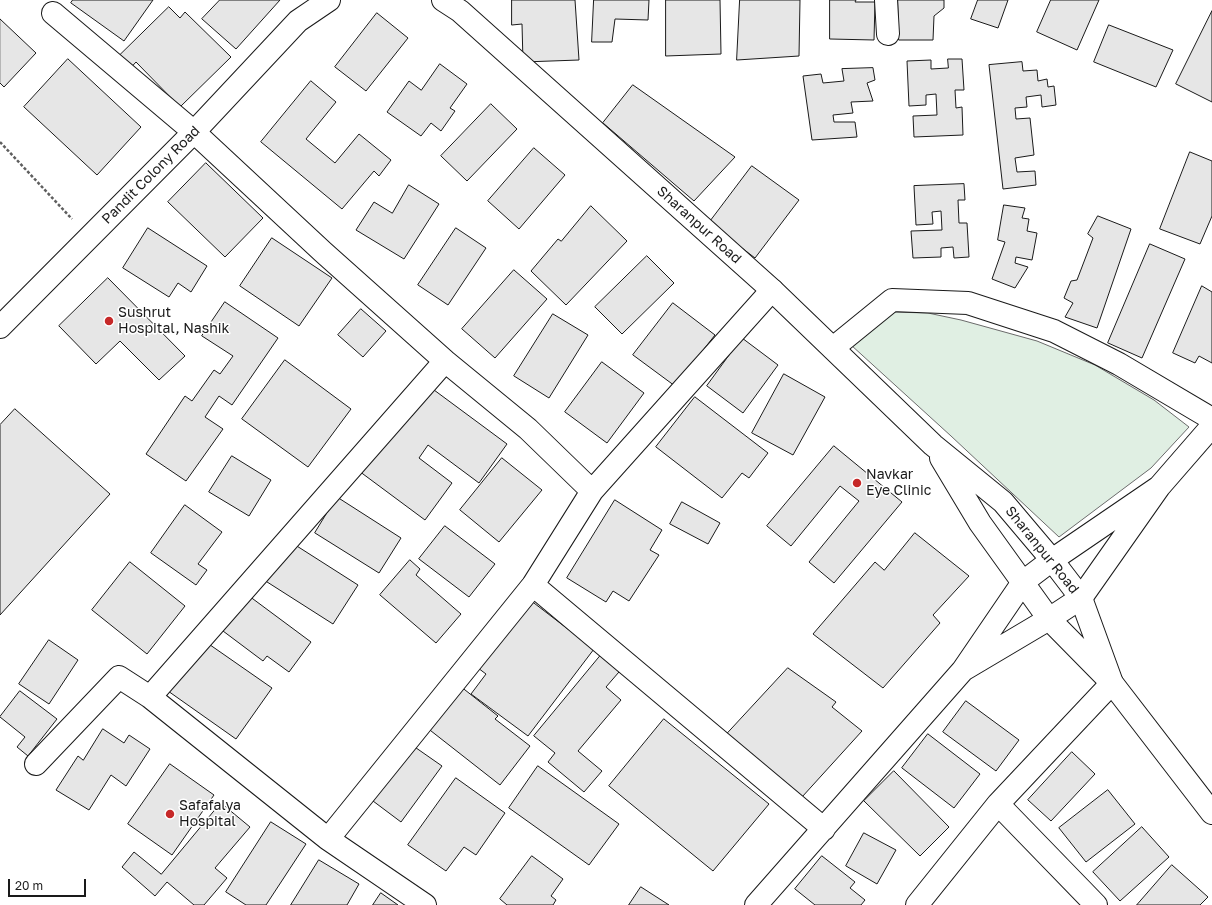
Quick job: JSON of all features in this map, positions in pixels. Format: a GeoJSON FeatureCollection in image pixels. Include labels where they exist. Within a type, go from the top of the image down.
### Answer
{"type":"FeatureCollection","features":[{"type":"Feature","properties":{"kind":"street","name":"Pandit Colony Road"},"geometry":{"type":"LineString","coordinates":[[298,21],[309,0]]}},
{"type":"Feature","properties":{"kind":"street","name":"Pandit Colony Road"},"geometry":{"type":"LineString","coordinates":[[0,326],[194,132],[298,21],[329,0]]}},
{"type":"Feature","properties":{"kind":"street"},"geometry":{"type":"LineString","coordinates":[[886,0],[888,34]]}},
{"type":"Feature","properties":{"kind":"street","name":"Sharanpur Road"},"geometry":{"type":"LineString","coordinates":[[453,4],[772,290],[933,445],[1003,502],[1052,560],[1081,598],[1112,683]]}},
{"type":"Feature","properties":{"kind":"street"},"geometry":{"type":"LineString","coordinates":[[53,13],[194,132],[323,252],[445,361],[528,429],[592,491]]}},
{"type":"Feature","properties":{"kind":"street"},"geometry":{"type":"LineString","coordinates":[[328,840],[533,584],[592,491],[772,290]]}},
{"type":"Feature","properties":{"kind":"street"},"geometry":{"type":"LineString","coordinates":[[833,348],[892,300],[968,303],[1054,331],[1119,364],[1212,418]]}},
{"type":"Feature","properties":{"kind":"street"},"geometry":{"type":"LineString","coordinates":[[150,697],[445,361]]}},
{"type":"Feature","properties":{"kind":"street"},"geometry":{"type":"LineString","coordinates":[[963,670],[1050,619],[1081,598],[1159,487],[1212,426]]}},
{"type":"Feature","properties":{"kind":"street","name":"Sharanpur Road"},"geometry":{"type":"LineString","coordinates":[[933,445],[980,523],[1050,619],[1112,683],[1212,813]]}},
{"type":"Feature","properties":{"kind":"street"},"geometry":{"type":"LineString","coordinates":[[756,905],[963,670],[1022,582],[1159,487]]}},
{"type":"Feature","properties":{"kind":"street"},"geometry":{"type":"LineString","coordinates":[[533,584],[824,829]]}},
{"type":"Feature","properties":{"kind":"street"},"geometry":{"type":"LineString","coordinates":[[36,764],[119,676],[150,697],[328,840],[425,905]]}},
{"type":"Feature","properties":{"kind":"street"},"geometry":{"type":"LineString","coordinates":[[917,905],[998,804],[1112,683]]}},
{"type":"Feature","properties":{"kind":"street"},"geometry":{"type":"LineString","coordinates":[[998,804],[1096,905]]}},
{"type":"Feature","properties":{"kind":"path"},"geometry":{"type":"LineString","coordinates":[[0,142],[89,237]]}},
{"type":"Feature","properties":{"kind":"green space"},"geometry":{"type":"Polygon","coordinates":[[[892,312],[928,313],[961,320],[1037,341],[1095,365],[1154,400],[1189,427],[1151,468],[1059,537],[851,345],[892,312]]]}},
{"type":"Feature","properties":{"kind":"building"},"geometry":{"type":"Polygon","coordinates":[[[73,0],[153,0],[124,41],[71,3],[73,0]]]}},
{"type":"Feature","properties":{"kind":"building"},"geometry":{"type":"Polygon","coordinates":[[[220,0],[280,0],[236,49],[202,19],[220,0]]]}},
{"type":"Feature","properties":{"kind":"building"},"geometry":{"type":"Polygon","coordinates":[[[512,0],[575,0],[579,60],[523,62],[522,24],[512,25],[512,0]]]}},
{"type":"Feature","properties":{"kind":"building"},"geometry":{"type":"Polygon","coordinates":[[[594,0],[649,0],[648,20],[615,19],[612,42],[592,42],[594,0]]]}},
{"type":"Feature","properties":{"kind":"building"},"geometry":{"type":"Polygon","coordinates":[[[666,0],[720,0],[721,54],[666,56],[666,0]]]}},
{"type":"Feature","properties":{"kind":"building"},"geometry":{"type":"Polygon","coordinates":[[[740,0],[800,0],[799,56],[737,60],[740,0]]]}},
{"type":"Feature","properties":{"kind":"building"},"geometry":{"type":"Polygon","coordinates":[[[830,0],[875,2],[874,40],[830,39],[830,0]]]}},
{"type":"Feature","properties":{"kind":"building"},"geometry":{"type":"Polygon","coordinates":[[[898,0],[944,0],[944,8],[934,16],[933,40],[899,40],[898,0]]]}},
{"type":"Feature","properties":{"kind":"building"},"geometry":{"type":"Polygon","coordinates":[[[978,0],[1008,0],[998,28],[971,19],[978,0]]]}},
{"type":"Feature","properties":{"kind":"building"},"geometry":{"type":"Polygon","coordinates":[[[1051,0],[1099,0],[1077,50],[1037,32],[1051,0]]]}},
{"type":"Feature","properties":{"kind":"building"},"geometry":{"type":"Polygon","coordinates":[[[169,7],[180,18],[185,12],[231,57],[180,107],[136,62],[126,73],[114,61],[169,7]]]}},
{"type":"Feature","properties":{"kind":"building"},"geometry":{"type":"Polygon","coordinates":[[[1212,11],[1212,102],[1176,84],[1212,11]]]}},
{"type":"Feature","properties":{"kind":"building"},"geometry":{"type":"Polygon","coordinates":[[[377,13],[408,38],[366,91],[335,67],[377,13]]]}},
{"type":"Feature","properties":{"kind":"building"},"geometry":{"type":"Polygon","coordinates":[[[0,19],[36,53],[4,87],[0,83],[0,19]]]}},
{"type":"Feature","properties":{"kind":"building"},"geometry":{"type":"Polygon","coordinates":[[[1109,25],[1173,50],[1156,87],[1094,62],[1109,25]]]}},
{"type":"Feature","properties":{"kind":"building"},"geometry":{"type":"Polygon","coordinates":[[[68,59],[141,127],[97,175],[24,107],[68,59]]]}},
{"type":"Feature","properties":{"kind":"building"},"geometry":{"type":"Polygon","coordinates":[[[948,59],[962,59],[964,90],[955,90],[956,108],[962,107],[963,135],[914,137],[913,116],[937,115],[936,94],[926,95],[926,105],[909,106],[907,61],[931,60],[931,69],[948,68],[948,59]]]}},
{"type":"Feature","properties":{"kind":"building"},"geometry":{"type":"Polygon","coordinates":[[[1022,62],[1023,71],[1037,70],[1038,81],[1047,79],[1048,87],[1054,86],[1056,105],[1042,107],[1041,95],[1026,97],[1027,107],[1015,108],[1016,119],[1030,118],[1034,155],[1015,158],[1017,172],[1035,171],[1036,185],[1003,189],[989,65],[1022,62]]]}},
{"type":"Feature","properties":{"kind":"building"},"geometry":{"type":"Polygon","coordinates":[[[440,64],[467,84],[450,108],[455,111],[441,131],[431,123],[421,136],[387,112],[409,81],[421,90],[440,64]]]}},
{"type":"Feature","properties":{"kind":"building"},"geometry":{"type":"Polygon","coordinates":[[[873,68],[875,80],[867,83],[873,101],[851,102],[853,113],[833,115],[834,122],[855,122],[857,137],[812,140],[803,76],[821,74],[823,83],[844,81],[842,69],[873,68]]]}},
{"type":"Feature","properties":{"kind":"building"},"geometry":{"type":"Polygon","coordinates":[[[311,81],[336,102],[306,139],[335,163],[359,134],[391,160],[379,176],[374,171],[342,209],[261,142],[311,81]]]}},
{"type":"Feature","properties":{"kind":"building"},"geometry":{"type":"Polygon","coordinates":[[[633,85],[735,157],[694,201],[603,123],[633,85]]]}},
{"type":"Feature","properties":{"kind":"building"},"geometry":{"type":"Polygon","coordinates":[[[491,104],[517,129],[467,181],[441,156],[491,104]]]}},
{"type":"Feature","properties":{"kind":"building"},"geometry":{"type":"Polygon","coordinates":[[[534,148],[565,175],[519,229],[488,201],[534,148]]]}},
{"type":"Feature","properties":{"kind":"building"},"geometry":{"type":"Polygon","coordinates":[[[1190,152],[1212,161],[1212,216],[1200,244],[1160,229],[1190,152]]]}},
{"type":"Feature","properties":{"kind":"building"},"geometry":{"type":"Polygon","coordinates":[[[206,163],[263,218],[225,257],[168,202],[206,163]]]}},
{"type":"Feature","properties":{"kind":"building"},"geometry":{"type":"Polygon","coordinates":[[[752,166],[799,200],[755,258],[709,223],[752,166]]]}},
{"type":"Feature","properties":{"kind":"building"},"geometry":{"type":"Polygon","coordinates":[[[964,184],[965,200],[958,200],[959,223],[967,223],[969,257],[954,258],[953,247],[941,248],[941,257],[913,258],[911,231],[942,230],[941,211],[932,212],[933,224],[916,225],[914,186],[964,184]]]}},
{"type":"Feature","properties":{"kind":"building"},"geometry":{"type":"Polygon","coordinates":[[[409,185],[439,204],[404,259],[356,230],[374,202],[392,213],[409,185]]]}},
{"type":"Feature","properties":{"kind":"building"},"geometry":{"type":"Polygon","coordinates":[[[1004,205],[1025,208],[1022,218],[1029,219],[1027,231],[1037,233],[1032,260],[1016,257],[1015,263],[1028,267],[1015,288],[992,279],[1005,242],[998,240],[1004,205]]]}},
{"type":"Feature","properties":{"kind":"building"},"geometry":{"type":"Polygon","coordinates":[[[591,206],[627,241],[566,305],[531,271],[558,239],[561,241],[591,206]]]}},
{"type":"Feature","properties":{"kind":"building"},"geometry":{"type":"Polygon","coordinates":[[[1098,216],[1131,229],[1097,328],[1065,317],[1073,303],[1064,298],[1071,281],[1077,280],[1093,238],[1088,234],[1098,216]]]}},
{"type":"Feature","properties":{"kind":"building"},"geometry":{"type":"Polygon","coordinates":[[[148,228],[207,266],[191,292],[178,283],[169,297],[123,268],[148,228]]]}},
{"type":"Feature","properties":{"kind":"building"},"geometry":{"type":"Polygon","coordinates":[[[456,228],[486,248],[448,305],[418,285],[456,228]]]}},
{"type":"Feature","properties":{"kind":"building"},"geometry":{"type":"Polygon","coordinates":[[[272,238],[332,278],[299,326],[240,286],[272,238]]]}},
{"type":"Feature","properties":{"kind":"building"},"geometry":{"type":"Polygon","coordinates":[[[1150,244],[1185,259],[1142,358],[1108,343],[1150,244]]]}},
{"type":"Feature","properties":{"kind":"building"},"geometry":{"type":"Polygon","coordinates":[[[647,256],[674,283],[622,334],[595,307],[647,256]]]}},
{"type":"Feature","properties":{"kind":"building"},"geometry":{"type":"Polygon","coordinates":[[[514,270],[547,299],[495,358],[462,329],[514,270]]]}},
{"type":"Feature","properties":{"kind":"building"},"geometry":{"type":"Polygon","coordinates":[[[108,278],[185,356],[159,380],[120,341],[96,364],[59,326],[108,278]]]}},
{"type":"Feature","properties":{"kind":"building"},"geometry":{"type":"Polygon","coordinates":[[[1202,286],[1212,292],[1212,363],[1199,356],[1195,363],[1173,353],[1202,286]]]}},
{"type":"Feature","properties":{"kind":"building"},"geometry":{"type":"Polygon","coordinates":[[[225,302],[278,338],[232,405],[219,396],[205,417],[223,429],[186,481],[146,454],[185,396],[192,401],[214,370],[220,374],[233,356],[202,336],[225,302]]]}},
{"type":"Feature","properties":{"kind":"building"},"geometry":{"type":"Polygon","coordinates":[[[673,303],[715,335],[675,386],[633,355],[673,303]]]}},
{"type":"Feature","properties":{"kind":"building"},"geometry":{"type":"Polygon","coordinates":[[[361,309],[386,331],[363,357],[338,335],[361,309]]]}},
{"type":"Feature","properties":{"kind":"building"},"geometry":{"type":"Polygon","coordinates":[[[553,314],[588,335],[549,398],[514,376],[553,314]]]}},
{"type":"Feature","properties":{"kind":"building"},"geometry":{"type":"Polygon","coordinates":[[[742,338],[778,365],[743,413],[707,386],[742,338]]]}},
{"type":"Feature","properties":{"kind":"building"},"geometry":{"type":"Polygon","coordinates":[[[285,360],[351,409],[308,467],[242,419],[285,360]]]}},
{"type":"Feature","properties":{"kind":"building"},"geometry":{"type":"Polygon","coordinates":[[[602,362],[644,393],[607,443],[565,412],[602,362]]]}},
{"type":"Feature","properties":{"kind":"building"},"geometry":{"type":"Polygon","coordinates":[[[784,374],[825,397],[793,455],[752,433],[784,374]]]}},
{"type":"Feature","properties":{"kind":"building"},"geometry":{"type":"Polygon","coordinates":[[[430,387],[507,444],[479,483],[428,445],[419,458],[452,483],[425,520],[359,471],[430,387]]]}},
{"type":"Feature","properties":{"kind":"building"},"geometry":{"type":"Polygon","coordinates":[[[695,397],[768,453],[749,478],[742,473],[722,498],[656,447],[695,397]]]}},
{"type":"Feature","properties":{"kind":"building"},"geometry":{"type":"Polygon","coordinates":[[[15,409],[110,494],[0,615],[0,425],[15,409]]]}},
{"type":"Feature","properties":{"kind":"building"},"geometry":{"type":"Polygon","coordinates":[[[834,446],[902,502],[834,583],[809,562],[859,501],[840,486],[791,546],[767,526],[834,446]]]}},
{"type":"Feature","properties":{"kind":"building"},"geometry":{"type":"Polygon","coordinates":[[[232,456],[271,480],[249,516],[209,492],[232,456]]]}},
{"type":"Feature","properties":{"kind":"building"},"geometry":{"type":"Polygon","coordinates":[[[502,458],[542,490],[499,542],[460,510],[502,458]]]}},
{"type":"Feature","properties":{"kind":"building"},"geometry":{"type":"Polygon","coordinates":[[[337,497],[401,538],[379,573],[315,533],[337,497]]]}},
{"type":"Feature","properties":{"kind":"building"},"geometry":{"type":"Polygon","coordinates":[[[615,500],[662,530],[650,550],[659,555],[629,601],[613,591],[606,602],[567,578],[615,500]]]}},
{"type":"Feature","properties":{"kind":"building"},"geometry":{"type":"Polygon","coordinates":[[[682,502],[720,523],[708,544],[670,524],[682,502]]]}},
{"type":"Feature","properties":{"kind":"building"},"geometry":{"type":"Polygon","coordinates":[[[185,505],[222,532],[198,564],[207,570],[196,585],[151,553],[185,505]]]}},
{"type":"Feature","properties":{"kind":"building"},"geometry":{"type":"Polygon","coordinates":[[[445,526],[495,564],[469,597],[419,559],[445,526]]]}},
{"type":"Feature","properties":{"kind":"building"},"geometry":{"type":"Polygon","coordinates":[[[915,533],[969,576],[933,615],[940,623],[883,688],[813,634],[875,562],[884,570],[915,533]]]}},
{"type":"Feature","properties":{"kind":"building"},"geometry":{"type":"Polygon","coordinates":[[[289,541],[358,585],[333,624],[264,580],[289,541]]]}},
{"type":"Feature","properties":{"kind":"building"},"geometry":{"type":"Polygon","coordinates":[[[410,560],[420,569],[416,575],[461,614],[436,643],[380,595],[410,560]]]}},
{"type":"Feature","properties":{"kind":"building"},"geometry":{"type":"Polygon","coordinates":[[[130,562],[185,606],[147,654],[92,610],[130,562]]]}},
{"type":"Feature","properties":{"kind":"building"},"geometry":{"type":"Polygon","coordinates":[[[245,593],[311,642],[289,672],[267,656],[263,661],[219,628],[245,593]]]}},
{"type":"Feature","properties":{"kind":"building"},"geometry":{"type":"Polygon","coordinates":[[[530,600],[594,649],[528,736],[471,694],[486,674],[478,668],[530,600]]]}},
{"type":"Feature","properties":{"kind":"building"},"geometry":{"type":"Polygon","coordinates":[[[49,640],[78,660],[49,704],[19,684],[49,640]]]}},
{"type":"Feature","properties":{"kind":"building"},"geometry":{"type":"Polygon","coordinates":[[[203,640],[272,688],[236,739],[168,691],[203,640]]]}},
{"type":"Feature","properties":{"kind":"building"},"geometry":{"type":"Polygon","coordinates":[[[606,649],[625,665],[606,687],[621,700],[578,751],[602,771],[584,792],[548,762],[555,753],[534,736],[606,649]]]}},
{"type":"Feature","properties":{"kind":"building"},"geometry":{"type":"Polygon","coordinates":[[[788,668],[836,702],[832,707],[862,731],[802,797],[726,735],[788,668]]]}},
{"type":"Feature","properties":{"kind":"building"},"geometry":{"type":"Polygon","coordinates":[[[460,686],[498,716],[495,719],[530,746],[500,785],[426,727],[460,686]]]}},
{"type":"Feature","properties":{"kind":"building"},"geometry":{"type":"Polygon","coordinates":[[[20,691],[57,719],[28,756],[17,747],[25,737],[0,717],[20,691]]]}},
{"type":"Feature","properties":{"kind":"building"},"geometry":{"type":"Polygon","coordinates":[[[966,701],[1019,740],[996,771],[943,732],[966,701]]]}},
{"type":"Feature","properties":{"kind":"building"},"geometry":{"type":"Polygon","coordinates":[[[664,719],[769,804],[713,871],[609,786],[664,719]]]}},
{"type":"Feature","properties":{"kind":"building"},"geometry":{"type":"Polygon","coordinates":[[[103,729],[124,743],[129,735],[150,749],[126,786],[111,775],[89,810],[56,790],[78,756],[83,760],[103,729]]]}},
{"type":"Feature","properties":{"kind":"building"},"geometry":{"type":"Polygon","coordinates":[[[928,734],[980,774],[954,808],[902,768],[928,734]]]}},
{"type":"Feature","properties":{"kind":"building"},"geometry":{"type":"Polygon","coordinates":[[[409,743],[442,766],[401,822],[369,798],[409,743]]]}},
{"type":"Feature","properties":{"kind":"building"},"geometry":{"type":"Polygon","coordinates":[[[1072,752],[1095,774],[1051,821],[1028,800],[1072,752]]]}},
{"type":"Feature","properties":{"kind":"building"},"geometry":{"type":"Polygon","coordinates":[[[170,764],[214,795],[172,855],[128,824],[170,764]]]}},
{"type":"Feature","properties":{"kind":"building"},"geometry":{"type":"Polygon","coordinates":[[[538,766],[619,824],[589,865],[509,808],[538,766]]]}},
{"type":"Feature","properties":{"kind":"building"},"geometry":{"type":"Polygon","coordinates":[[[894,771],[949,827],[920,856],[864,801],[894,771]]]}},
{"type":"Feature","properties":{"kind":"building"},"geometry":{"type":"Polygon","coordinates":[[[456,778],[505,813],[476,855],[464,847],[446,871],[408,845],[456,778]]]}},
{"type":"Feature","properties":{"kind":"building"},"geometry":{"type":"Polygon","coordinates":[[[1108,790],[1135,824],[1086,862],[1059,828],[1108,790]]]}},
{"type":"Feature","properties":{"kind":"building"},"geometry":{"type":"Polygon","coordinates":[[[221,803],[250,827],[215,868],[227,878],[204,905],[194,905],[167,882],[155,896],[122,867],[134,852],[161,874],[221,803]]]}},
{"type":"Feature","properties":{"kind":"building"},"geometry":{"type":"Polygon","coordinates":[[[271,822],[306,844],[266,905],[246,905],[226,892],[271,822]]]}},
{"type":"Feature","properties":{"kind":"building"},"geometry":{"type":"Polygon","coordinates":[[[1142,827],[1169,857],[1120,901],[1093,872],[1142,827]]]}},
{"type":"Feature","properties":{"kind":"building"},"geometry":{"type":"Polygon","coordinates":[[[864,833],[896,850],[877,884],[846,866],[864,833]]]}},
{"type":"Feature","properties":{"kind":"building"},"geometry":{"type":"Polygon","coordinates":[[[532,856],[563,879],[551,896],[556,900],[553,905],[507,905],[500,899],[532,856]]]}},
{"type":"Feature","properties":{"kind":"building"},"geometry":{"type":"Polygon","coordinates":[[[822,856],[855,882],[850,888],[865,900],[861,905],[815,905],[795,889],[822,856]]]}},
{"type":"Feature","properties":{"kind":"building"},"geometry":{"type":"Polygon","coordinates":[[[319,860],[359,884],[347,905],[291,905],[319,860]]]}},
{"type":"Feature","properties":{"kind":"building"},"geometry":{"type":"Polygon","coordinates":[[[1172,865],[1208,897],[1200,905],[1137,905],[1172,865]]]}},
{"type":"Feature","properties":{"kind":"building"},"geometry":{"type":"Polygon","coordinates":[[[641,887],[669,905],[629,905],[641,887]]]}},
{"type":"Feature","properties":{"kind":"building"},"geometry":{"type":"Polygon","coordinates":[[[381,893],[398,905],[373,905],[381,893]]]}},
{"type":"Feature","properties":{"kind":"place","name":"Sushrut Hospital, Nashik"},"geometry":{"type":"Point","coordinates":[109,321]}},
{"type":"Feature","properties":{"kind":"place","name":"Navkar Eye Clinic"},"geometry":{"type":"Point","coordinates":[857,483]}},
{"type":"Feature","properties":{"kind":"place","name":"Safafalya Hospital"},"geometry":{"type":"Point","coordinates":[170,814]}}]}
